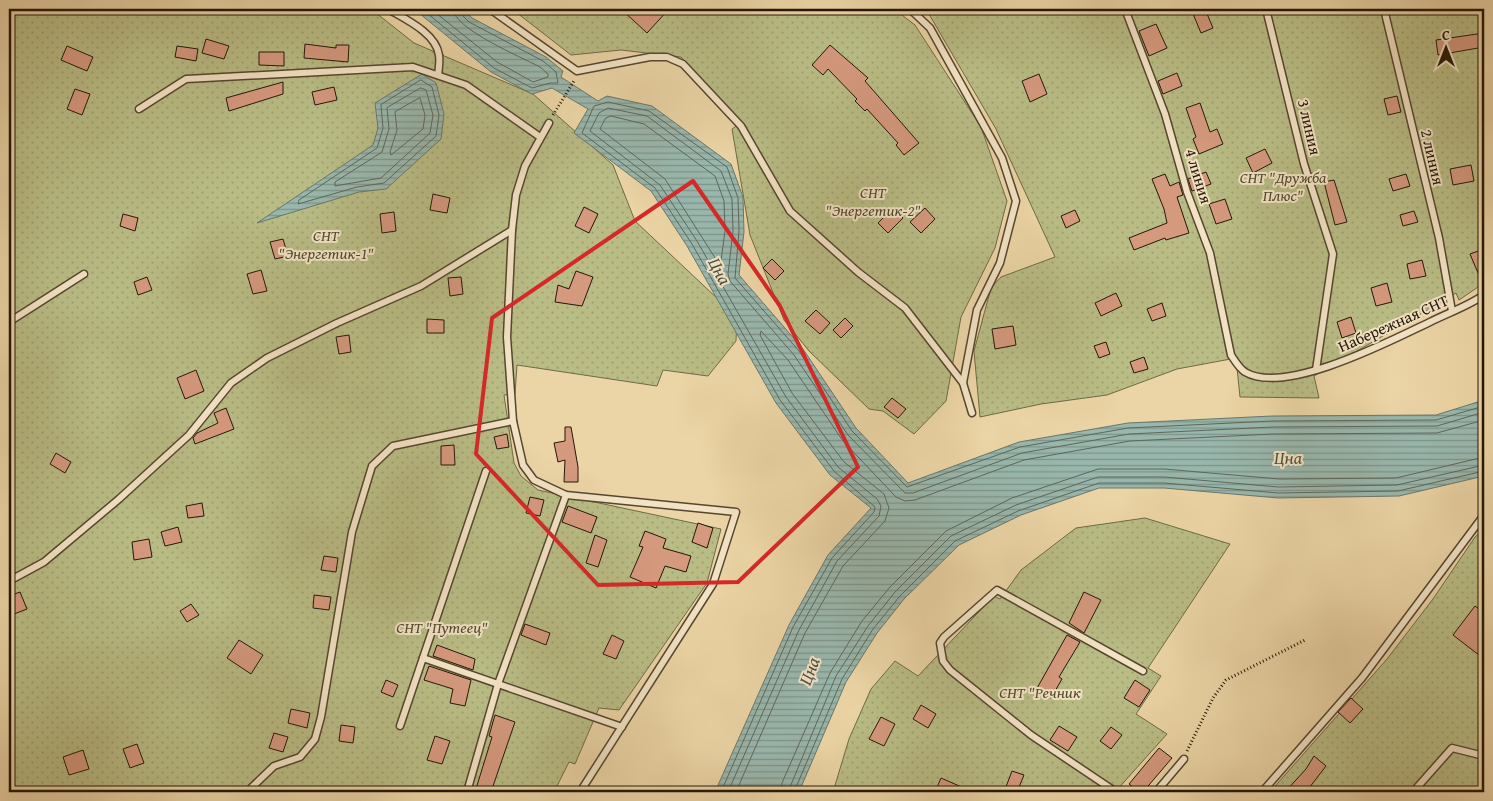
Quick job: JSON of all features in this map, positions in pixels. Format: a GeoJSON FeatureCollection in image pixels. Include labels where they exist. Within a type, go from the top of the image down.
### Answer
{"type":"FeatureCollection","features":[{"type":"Feature","properties":{"kind":"lane"},"geometry":{"type":"LineString","coordinates":[[388,9],[423,31],[433,42],[439,54],[438,75]]}},
{"type":"Feature","properties":{"kind":"lane"},"geometry":{"type":"LineString","coordinates":[[490,9],[576,71],[650,57],[667,57],[683,64],[741,126],[790,211],[858,272],[905,308],[963,383],[972,413]]}},
{"type":"Feature","properties":{"kind":"lane"},"geometry":{"type":"LineString","coordinates":[[910,9],[930,28],[1002,158],[1016,201],[1000,263],[978,310],[963,383]]}},
{"type":"Feature","properties":{"kind":"lane","name":"4 линия"},"geometry":{"type":"LineString","coordinates":[[1125,9],[1165,114],[1187,192],[1210,253],[1231,355]]}},
{"type":"Feature","properties":{"kind":"lane","name":"3 линия"},"geometry":{"type":"LineString","coordinates":[[1266,9],[1304,164],[1332,254],[1316,370]]}},
{"type":"Feature","properties":{"kind":"lane","name":"2 линия"},"geometry":{"type":"LineString","coordinates":[[1384,9],[1439,238],[1452,311]]}},
{"type":"Feature","properties":{"kind":"lane"},"geometry":{"type":"LineString","coordinates":[[139,109],[186,79],[413,67],[466,85],[540,136]]}},
{"type":"Feature","properties":{"kind":"lane"},"geometry":{"type":"LineString","coordinates":[[549,123],[540,136],[522,173],[516,195],[512,230],[506,336],[513,421],[518,447],[526,471],[541,484],[566,495],[736,512],[714,584],[580,792]]}},
{"type":"Feature","properties":{"kind":"lane"},"geometry":{"type":"LineString","coordinates":[[9,581],[44,562],[119,499],[189,435],[231,382],[268,358],[336,323],[421,286],[512,230]]}},
{"type":"Feature","properties":{"kind":"lane"},"geometry":{"type":"LineString","coordinates":[[9,322],[84,274]]}},
{"type":"Feature","properties":{"kind":"lane","name":"Набережная СНТ"},"geometry":{"type":"LineString","coordinates":[[1231,355],[1237,365],[1246,373],[1270,378],[1316,370],[1360,356],[1484,294]]}},
{"type":"Feature","properties":{"kind":"lane"},"geometry":{"type":"LineString","coordinates":[[247,792],[274,766],[300,757],[315,739],[321,717],[352,532],[372,466],[392,446],[513,421]]}},
{"type":"Feature","properties":{"kind":"lane"},"geometry":{"type":"LineString","coordinates":[[400,726],[486,471]]}},
{"type":"Feature","properties":{"kind":"lane"},"geometry":{"type":"LineString","coordinates":[[468,792],[498,684],[566,495]]}},
{"type":"Feature","properties":{"kind":"lane"},"geometry":{"type":"LineString","coordinates":[[1262,792],[1362,678],[1484,515]]}},
{"type":"Feature","properties":{"kind":"lane"},"geometry":{"type":"LineString","coordinates":[[1116,792],[1031,735],[950,670],[943,661],[940,643],[944,637],[997,590],[1143,671]]}},
{"type":"Feature","properties":{"kind":"lane"},"geometry":{"type":"LineString","coordinates":[[423,658],[622,727]]}},
{"type":"Feature","properties":{"kind":"lane"},"geometry":{"type":"LineString","coordinates":[[1413,792],[1452,748],[1484,756]]}},
{"type":"Feature","properties":{"kind":"lane"},"geometry":{"type":"LineString","coordinates":[[1156,792],[1184,759]]}},
{"type":"Feature","properties":{"kind":"path"},"geometry":{"type":"LineString","coordinates":[[549,123],[562,96],[574,82]]}},
{"type":"Feature","properties":{"kind":"path"},"geometry":{"type":"LineString","coordinates":[[1184,759],[1213,698],[1226,680],[1305,640]]}},
{"type":"Feature","properties":{"kind":"highlighted area"},"geometry":{"type":"Polygon","coordinates":[[[693,181],[780,306],[858,467],[738,582],[598,585],[476,454],[492,318],[693,181]]]}},
{"type":"Feature","properties":{"kind":"green space"},"geometry":{"type":"Polygon","coordinates":[[[9,9],[371,9],[414,43],[533,94],[613,165],[635,221],[737,317],[736,341],[708,376],[663,370],[657,386],[517,365],[515,394],[504,395],[514,463],[521,476],[538,490],[721,529],[707,583],[619,710],[599,708],[575,764],[569,762],[554,792],[9,792],[9,9]]]}},
{"type":"Feature","properties":{"kind":"green space","name":"СНТ \"Энергетик-2\""},"geometry":{"type":"Polygon","coordinates":[[[512,9],[894,9],[915,25],[981,127],[1007,201],[995,248],[961,317],[946,401],[914,434],[883,411],[869,409],[809,351],[784,320],[750,235],[732,129],[739,124],[723,103],[681,57],[621,50],[571,55],[512,9]]]}},
{"type":"Feature","properties":{"kind":"green space","name":"СНТ \"Дружба Плюс\""},"geometry":{"type":"Polygon","coordinates":[[[926,9],[1484,9],[1484,283],[1459,300],[1456,293],[1314,376],[1319,398],[1240,397],[1236,358],[1177,369],[1107,395],[1041,404],[980,417],[974,351],[991,288],[1001,277],[1055,257],[996,129],[926,9]]]}},
{"type":"Feature","properties":{"kind":"green space","name":"СНТ \"Речник"},"geometry":{"type":"Polygon","coordinates":[[[1145,518],[1230,544],[1148,668],[1161,676],[1136,714],[1167,734],[1116,791],[1113,789],[1111,792],[833,792],[849,739],[871,689],[895,661],[918,676],[994,596],[1000,599],[1021,570],[1076,528],[1145,518]]]}},
{"type":"Feature","properties":{"kind":"green space"},"geometry":{"type":"Polygon","coordinates":[[[1484,529],[1484,792],[1270,792],[1387,659],[1433,599],[1475,537],[1484,529]]]}},
{"type":"Feature","properties":{"kind":"water","name":"Цна"},"geometry":{"type":"Polygon","coordinates":[[[414,9],[463,9],[472,18],[546,57],[563,71],[561,77],[598,101],[607,96],[652,106],[731,164],[743,197],[744,232],[739,275],[803,349],[856,428],[908,483],[1019,442],[1128,423],[1272,416],[1436,415],[1484,400],[1484,476],[1399,496],[1278,498],[1164,488],[1099,488],[1021,515],[959,545],[904,599],[877,633],[846,682],[799,792],[715,792],[789,625],[828,555],[871,508],[830,475],[776,403],[687,246],[651,191],[574,133],[588,109],[552,88],[532,94],[491,72],[414,9]]]}},
{"type":"Feature","properties":{"kind":"water"},"geometry":{"type":"Polygon","coordinates":[[[422,74],[436,83],[444,114],[441,139],[386,189],[359,192],[257,223],[373,145],[378,128],[375,103],[422,74]]]}},
{"type":"Feature","properties":{"kind":"building"},"geometry":{"type":"Polygon","coordinates":[[[621,9],[669,9],[647,33],[621,9]]]}},
{"type":"Feature","properties":{"kind":"building"},"geometry":{"type":"Polygon","coordinates":[[[1191,9],[1205,9],[1213,28],[1201,33],[1191,9]]]}},
{"type":"Feature","properties":{"kind":"building"},"geometry":{"type":"Polygon","coordinates":[[[1156,24],[1167,48],[1149,56],[1139,31],[1156,24]]]}},
{"type":"Feature","properties":{"kind":"building"},"geometry":{"type":"Polygon","coordinates":[[[1484,33],[1484,47],[1438,55],[1436,40],[1484,33]]]}},
{"type":"Feature","properties":{"kind":"building"},"geometry":{"type":"Polygon","coordinates":[[[206,39],[229,46],[224,59],[202,53],[206,39]]]}},
{"type":"Feature","properties":{"kind":"building"},"geometry":{"type":"Polygon","coordinates":[[[305,44],[336,48],[336,45],[349,45],[348,62],[304,58],[305,44]]]}},
{"type":"Feature","properties":{"kind":"building"},"geometry":{"type":"Polygon","coordinates":[[[830,45],[868,78],[865,81],[919,143],[904,155],[896,145],[898,143],[867,109],[865,111],[855,101],[857,99],[828,69],[823,75],[812,65],[830,45]]]}},
{"type":"Feature","properties":{"kind":"building"},"geometry":{"type":"Polygon","coordinates":[[[67,46],[93,57],[87,71],[61,60],[67,46]]]}},
{"type":"Feature","properties":{"kind":"building"},"geometry":{"type":"Polygon","coordinates":[[[177,46],[198,49],[196,61],[175,57],[177,46]]]}},
{"type":"Feature","properties":{"kind":"building"},"geometry":{"type":"Polygon","coordinates":[[[259,52],[284,52],[284,66],[259,65],[259,52]]]}},
{"type":"Feature","properties":{"kind":"building"},"geometry":{"type":"Polygon","coordinates":[[[1177,73],[1182,86],[1163,94],[1158,81],[1177,73]]]}},
{"type":"Feature","properties":{"kind":"building"},"geometry":{"type":"Polygon","coordinates":[[[1039,74],[1047,94],[1030,102],[1022,81],[1039,74]]]}},
{"type":"Feature","properties":{"kind":"building"},"geometry":{"type":"Polygon","coordinates":[[[283,82],[283,94],[229,111],[226,98],[283,82]]]}},
{"type":"Feature","properties":{"kind":"building"},"geometry":{"type":"Polygon","coordinates":[[[334,87],[337,100],[315,105],[312,92],[334,87]]]}},
{"type":"Feature","properties":{"kind":"building"},"geometry":{"type":"Polygon","coordinates":[[[75,89],[90,94],[82,115],[67,109],[75,89]]]}},
{"type":"Feature","properties":{"kind":"building"},"geometry":{"type":"Polygon","coordinates":[[[1397,96],[1401,112],[1388,115],[1384,99],[1397,96]]]}},
{"type":"Feature","properties":{"kind":"building"},"geometry":{"type":"Polygon","coordinates":[[[1200,103],[1210,132],[1217,129],[1223,144],[1199,154],[1193,139],[1196,137],[1186,108],[1200,103]]]}},
{"type":"Feature","properties":{"kind":"building"},"geometry":{"type":"Polygon","coordinates":[[[1265,149],[1272,163],[1253,173],[1246,158],[1265,149]]]}},
{"type":"Feature","properties":{"kind":"building"},"geometry":{"type":"Polygon","coordinates":[[[1471,165],[1474,181],[1453,185],[1450,169],[1471,165]]]}},
{"type":"Feature","properties":{"kind":"building"},"geometry":{"type":"Polygon","coordinates":[[[1206,172],[1211,184],[1192,191],[1188,179],[1206,172]]]}},
{"type":"Feature","properties":{"kind":"building"},"geometry":{"type":"Polygon","coordinates":[[[1165,174],[1170,186],[1179,182],[1183,195],[1177,197],[1189,233],[1166,240],[1165,238],[1134,250],[1129,238],[1167,223],[1164,209],[1152,179],[1165,174]]]}},
{"type":"Feature","properties":{"kind":"building"},"geometry":{"type":"Polygon","coordinates":[[[1406,174],[1410,186],[1393,191],[1389,179],[1406,174]]]}},
{"type":"Feature","properties":{"kind":"building"},"geometry":{"type":"Polygon","coordinates":[[[1334,180],[1347,222],[1335,225],[1324,182],[1334,180]]]}},
{"type":"Feature","properties":{"kind":"building"},"geometry":{"type":"Polygon","coordinates":[[[433,194],[450,198],[447,213],[430,210],[433,194]]]}},
{"type":"Feature","properties":{"kind":"building"},"geometry":{"type":"Polygon","coordinates":[[[1225,199],[1232,219],[1216,224],[1209,204],[1225,199]]]}},
{"type":"Feature","properties":{"kind":"building"},"geometry":{"type":"Polygon","coordinates":[[[584,207],[598,214],[589,233],[575,226],[584,207]]]}},
{"type":"Feature","properties":{"kind":"building"},"geometry":{"type":"Polygon","coordinates":[[[893,208],[903,218],[888,233],[878,223],[893,208]]]}},
{"type":"Feature","properties":{"kind":"building"},"geometry":{"type":"Polygon","coordinates":[[[925,208],[935,219],[921,233],[910,222],[925,208]]]}},
{"type":"Feature","properties":{"kind":"building"},"geometry":{"type":"Polygon","coordinates":[[[1075,210],[1080,221],[1066,228],[1061,216],[1075,210]]]}},
{"type":"Feature","properties":{"kind":"building"},"geometry":{"type":"Polygon","coordinates":[[[1414,211],[1418,222],[1403,226],[1400,215],[1414,211]]]}},
{"type":"Feature","properties":{"kind":"building"},"geometry":{"type":"Polygon","coordinates":[[[394,212],[396,231],[382,233],[380,214],[394,212]]]}},
{"type":"Feature","properties":{"kind":"building"},"geometry":{"type":"Polygon","coordinates":[[[123,214],[138,218],[135,231],[120,226],[123,214]]]}},
{"type":"Feature","properties":{"kind":"building"},"geometry":{"type":"Polygon","coordinates":[[[283,239],[288,256],[275,259],[270,242],[283,239]]]}},
{"type":"Feature","properties":{"kind":"building"},"geometry":{"type":"Polygon","coordinates":[[[1484,249],[1484,287],[1470,254],[1484,249]]]}},
{"type":"Feature","properties":{"kind":"building"},"geometry":{"type":"Polygon","coordinates":[[[772,259],[784,271],[775,280],[763,268],[772,259]]]}},
{"type":"Feature","properties":{"kind":"building"},"geometry":{"type":"Polygon","coordinates":[[[1422,260],[1426,276],[1410,279],[1407,264],[1422,260]]]}},
{"type":"Feature","properties":{"kind":"building"},"geometry":{"type":"Polygon","coordinates":[[[261,270],[267,291],[253,294],[247,274],[261,270]]]}},
{"type":"Feature","properties":{"kind":"building"},"geometry":{"type":"Polygon","coordinates":[[[576,271],[593,277],[582,306],[555,302],[558,285],[569,289],[576,271]]]}},
{"type":"Feature","properties":{"kind":"building"},"geometry":{"type":"Polygon","coordinates":[[[147,277],[152,290],[138,295],[134,282],[147,277]]]}},
{"type":"Feature","properties":{"kind":"building"},"geometry":{"type":"Polygon","coordinates":[[[461,277],[463,294],[450,296],[448,278],[461,277]]]}},
{"type":"Feature","properties":{"kind":"building"},"geometry":{"type":"Polygon","coordinates":[[[1387,283],[1392,302],[1376,306],[1371,288],[1387,283]]]}},
{"type":"Feature","properties":{"kind":"building"},"geometry":{"type":"Polygon","coordinates":[[[1116,293],[1122,306],[1101,316],[1095,303],[1116,293]]]}},
{"type":"Feature","properties":{"kind":"building"},"geometry":{"type":"Polygon","coordinates":[[[1162,303],[1166,316],[1152,321],[1147,309],[1162,303]]]}},
{"type":"Feature","properties":{"kind":"building"},"geometry":{"type":"Polygon","coordinates":[[[816,310],[830,323],[820,334],[805,321],[816,310]]]}},
{"type":"Feature","properties":{"kind":"building"},"geometry":{"type":"Polygon","coordinates":[[[1351,317],[1356,333],[1342,338],[1337,322],[1351,317]]]}},
{"type":"Feature","properties":{"kind":"building"},"geometry":{"type":"Polygon","coordinates":[[[845,318],[853,326],[841,338],[833,330],[845,318]]]}},
{"type":"Feature","properties":{"kind":"building"},"geometry":{"type":"Polygon","coordinates":[[[427,319],[444,320],[444,333],[427,333],[427,319]]]}},
{"type":"Feature","properties":{"kind":"building"},"geometry":{"type":"Polygon","coordinates":[[[1013,326],[1016,345],[995,349],[992,329],[1013,326]]]}},
{"type":"Feature","properties":{"kind":"building"},"geometry":{"type":"Polygon","coordinates":[[[349,335],[351,352],[339,354],[336,337],[349,335]]]}},
{"type":"Feature","properties":{"kind":"building"},"geometry":{"type":"Polygon","coordinates":[[[1106,342],[1110,354],[1099,358],[1094,346],[1106,342]]]}},
{"type":"Feature","properties":{"kind":"building"},"geometry":{"type":"Polygon","coordinates":[[[1144,357],[1148,369],[1134,373],[1130,362],[1144,357]]]}},
{"type":"Feature","properties":{"kind":"building"},"geometry":{"type":"Polygon","coordinates":[[[196,370],[204,391],[185,399],[177,378],[196,370]]]}},
{"type":"Feature","properties":{"kind":"building"},"geometry":{"type":"Polygon","coordinates":[[[892,398],[906,409],[898,418],[884,407],[892,398]]]}},
{"type":"Feature","properties":{"kind":"building"},"geometry":{"type":"Polygon","coordinates":[[[226,408],[234,429],[195,444],[193,438],[197,433],[218,423],[214,413],[226,408]]]}},
{"type":"Feature","properties":{"kind":"building"},"geometry":{"type":"Polygon","coordinates":[[[565,427],[571,427],[578,467],[578,482],[564,482],[565,460],[558,462],[554,443],[565,441],[565,427]]]}},
{"type":"Feature","properties":{"kind":"building"},"geometry":{"type":"Polygon","coordinates":[[[507,434],[509,447],[497,449],[494,437],[507,434]]]}},
{"type":"Feature","properties":{"kind":"building"},"geometry":{"type":"Polygon","coordinates":[[[454,445],[455,465],[441,465],[441,446],[454,445]]]}},
{"type":"Feature","properties":{"kind":"building"},"geometry":{"type":"Polygon","coordinates":[[[56,453],[71,462],[65,473],[50,464],[56,453]]]}},
{"type":"Feature","properties":{"kind":"building"},"geometry":{"type":"Polygon","coordinates":[[[530,497],[544,500],[540,516],[526,513],[530,497]]]}},
{"type":"Feature","properties":{"kind":"building"},"geometry":{"type":"Polygon","coordinates":[[[202,503],[204,516],[188,518],[186,506],[202,503]]]}},
{"type":"Feature","properties":{"kind":"building"},"geometry":{"type":"Polygon","coordinates":[[[568,506],[597,517],[591,533],[562,522],[568,506]]]}},
{"type":"Feature","properties":{"kind":"building"},"geometry":{"type":"Polygon","coordinates":[[[698,523],[713,528],[707,548],[692,542],[698,523]]]}},
{"type":"Feature","properties":{"kind":"building"},"geometry":{"type":"Polygon","coordinates":[[[178,527],[182,542],[165,546],[161,532],[178,527]]]}},
{"type":"Feature","properties":{"kind":"building"},"geometry":{"type":"Polygon","coordinates":[[[645,531],[666,539],[663,548],[691,556],[686,572],[665,566],[656,588],[630,577],[643,547],[639,546],[645,531]]]}},
{"type":"Feature","properties":{"kind":"building"},"geometry":{"type":"Polygon","coordinates":[[[595,535],[607,540],[598,567],[586,563],[595,535]]]}},
{"type":"Feature","properties":{"kind":"building"},"geometry":{"type":"Polygon","coordinates":[[[149,539],[152,557],[134,560],[132,542],[149,539]]]}},
{"type":"Feature","properties":{"kind":"building"},"geometry":{"type":"Polygon","coordinates":[[[324,556],[338,558],[336,572],[321,570],[324,556]]]}},
{"type":"Feature","properties":{"kind":"building"},"geometry":{"type":"Polygon","coordinates":[[[20,592],[27,609],[9,616],[9,596],[20,592]]]}},
{"type":"Feature","properties":{"kind":"building"},"geometry":{"type":"Polygon","coordinates":[[[1084,592],[1101,600],[1084,633],[1069,623],[1084,592]]]}},
{"type":"Feature","properties":{"kind":"building"},"geometry":{"type":"Polygon","coordinates":[[[314,595],[331,597],[329,610],[313,608],[314,595]]]}},
{"type":"Feature","properties":{"kind":"building"},"geometry":{"type":"Polygon","coordinates":[[[191,604],[199,615],[187,622],[180,611],[191,604]]]}},
{"type":"Feature","properties":{"kind":"building"},"geometry":{"type":"Polygon","coordinates":[[[1475,606],[1484,613],[1484,659],[1453,635],[1475,606]]]}},
{"type":"Feature","properties":{"kind":"building"},"geometry":{"type":"Polygon","coordinates":[[[525,624],[550,633],[546,645],[521,635],[525,624]]]}},
{"type":"Feature","properties":{"kind":"building"},"geometry":{"type":"Polygon","coordinates":[[[612,635],[624,641],[616,659],[603,654],[612,635]]]}},
{"type":"Feature","properties":{"kind":"building"},"geometry":{"type":"Polygon","coordinates":[[[1067,635],[1080,642],[1059,677],[1062,679],[1051,698],[1036,690],[1067,635]]]}},
{"type":"Feature","properties":{"kind":"building"},"geometry":{"type":"Polygon","coordinates":[[[239,640],[263,655],[251,674],[227,658],[239,640]]]}},
{"type":"Feature","properties":{"kind":"building"},"geometry":{"type":"Polygon","coordinates":[[[437,645],[475,659],[473,670],[433,656],[437,645]]]}},
{"type":"Feature","properties":{"kind":"building"},"geometry":{"type":"Polygon","coordinates":[[[429,666],[471,680],[465,706],[450,703],[453,689],[424,680],[429,666]]]}},
{"type":"Feature","properties":{"kind":"building"},"geometry":{"type":"Polygon","coordinates":[[[386,680],[398,685],[393,697],[381,692],[386,680]]]}},
{"type":"Feature","properties":{"kind":"building"},"geometry":{"type":"Polygon","coordinates":[[[1135,680],[1150,690],[1139,707],[1124,698],[1135,680]]]}},
{"type":"Feature","properties":{"kind":"building"},"geometry":{"type":"Polygon","coordinates":[[[1351,698],[1363,709],[1350,723],[1338,712],[1351,698]]]}},
{"type":"Feature","properties":{"kind":"building"},"geometry":{"type":"Polygon","coordinates":[[[921,705],[936,714],[928,728],[913,719],[921,705]]]}},
{"type":"Feature","properties":{"kind":"building"},"geometry":{"type":"Polygon","coordinates":[[[291,709],[310,713],[307,728],[288,723],[291,709]]]}},
{"type":"Feature","properties":{"kind":"building"},"geometry":{"type":"Polygon","coordinates":[[[495,715],[515,722],[491,792],[475,792],[492,737],[489,736],[495,715]]]}},
{"type":"Feature","properties":{"kind":"building"},"geometry":{"type":"Polygon","coordinates":[[[881,717],[895,724],[884,746],[869,739],[881,717]]]}},
{"type":"Feature","properties":{"kind":"building"},"geometry":{"type":"Polygon","coordinates":[[[341,725],[355,727],[353,743],[339,741],[341,725]]]}},
{"type":"Feature","properties":{"kind":"building"},"geometry":{"type":"Polygon","coordinates":[[[1059,726],[1077,737],[1068,751],[1050,740],[1059,726]]]}},
{"type":"Feature","properties":{"kind":"building"},"geometry":{"type":"Polygon","coordinates":[[[1111,727],[1122,735],[1111,749],[1100,741],[1111,727]]]}},
{"type":"Feature","properties":{"kind":"building"},"geometry":{"type":"Polygon","coordinates":[[[274,733],[288,737],[283,752],[269,748],[274,733]]]}},
{"type":"Feature","properties":{"kind":"building"},"geometry":{"type":"Polygon","coordinates":[[[435,736],[450,741],[442,764],[427,760],[435,736]]]}},
{"type":"Feature","properties":{"kind":"building"},"geometry":{"type":"Polygon","coordinates":[[[137,744],[144,763],[130,768],[123,749],[137,744]]]}},
{"type":"Feature","properties":{"kind":"building"},"geometry":{"type":"Polygon","coordinates":[[[1159,748],[1172,758],[1143,792],[1139,792],[1129,784],[1159,748]]]}},
{"type":"Feature","properties":{"kind":"building"},"geometry":{"type":"Polygon","coordinates":[[[83,750],[89,769],[69,775],[63,757],[83,750]]]}},
{"type":"Feature","properties":{"kind":"building"},"geometry":{"type":"Polygon","coordinates":[[[1314,756],[1326,766],[1306,792],[1285,792],[1306,769],[1314,756]]]}},
{"type":"Feature","properties":{"kind":"building"},"geometry":{"type":"Polygon","coordinates":[[[1012,771],[1024,775],[1017,792],[1004,792],[1012,771]]]}},
{"type":"Feature","properties":{"kind":"building"},"geometry":{"type":"Polygon","coordinates":[[[941,778],[973,792],[935,792],[941,778]]]}},
{"type":"Feature","properties":{"kind":"park label","name":"СНТ \"Энергетик-1\""},"geometry":{"type":"Point","coordinates":[326,244]}},
{"type":"Feature","properties":{"kind":"park label","name":"СНТ \"Путеец\""},"geometry":{"type":"Point","coordinates":[442,627]}}]}
